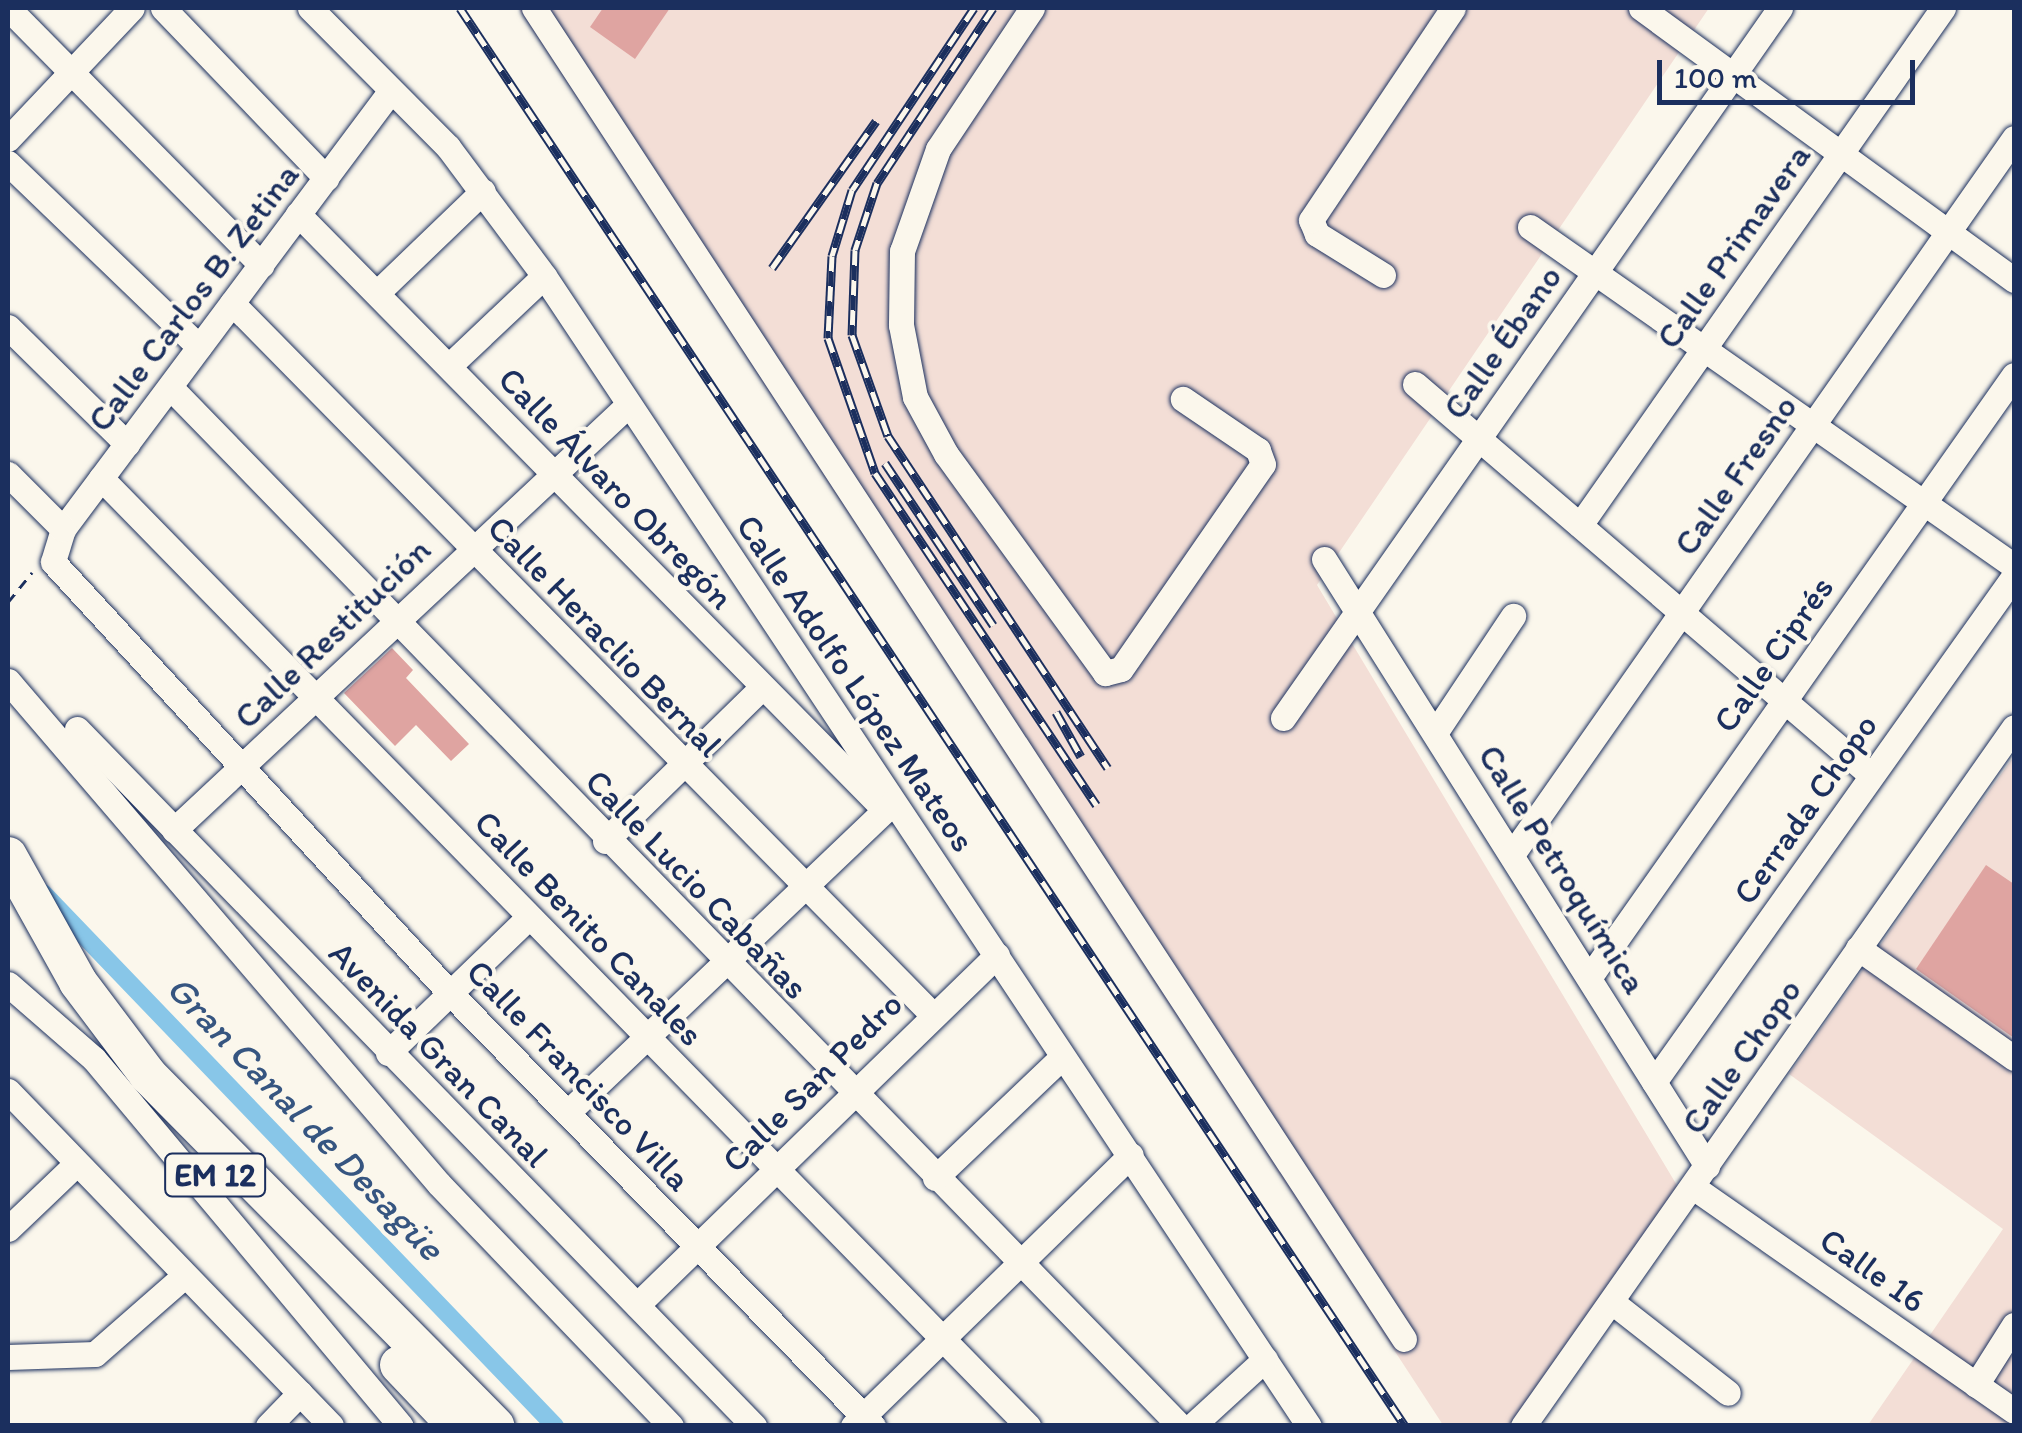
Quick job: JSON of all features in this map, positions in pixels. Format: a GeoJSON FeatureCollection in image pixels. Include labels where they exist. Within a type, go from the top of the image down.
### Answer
{"type":"FeatureCollection","features":[{"type":"Feature","properties":{"kind":"highway","name":"EM 12"},"geometry":{"type":"LineString","coordinates":[[8,856],[78,982],[148,1075],[495,1426]]}},
{"type":"Feature","properties":{"kind":"highway","name":"EM 12"},"geometry":{"type":"LineString","coordinates":[[8,898],[64,997],[134,1090],[457,1426]]}},
{"type":"Feature","properties":{"kind":"street"},"geometry":{"type":"LineString","coordinates":[[8,8],[261,264]]}},
{"type":"Feature","properties":{"kind":"street"},"geometry":{"type":"LineString","coordinates":[[8,139],[132,8]]}},
{"type":"Feature","properties":{"kind":"street"},"geometry":{"type":"LineString","coordinates":[[162,8],[326,178]]}},
{"type":"Feature","properties":{"kind":"street","name":"Calle Adolfo López Mateos"},"geometry":{"type":"LineString","coordinates":[[310,8],[483,191],[544,276],[889,806],[997,956],[1309,1426]]}},
{"type":"Feature","properties":{"kind":"street"},"geometry":{"type":"LineString","coordinates":[[534,8],[1404,1340]]}},
{"type":"Feature","properties":{"kind":"street"},"geometry":{"type":"LineString","coordinates":[[1032,8],[938,149],[902,251],[901,325],[915,397],[946,454],[1105,673],[1121,669],[1263,464],[1258,450],[1183,399]]}},
{"type":"Feature","properties":{"kind":"street"},"geometry":{"type":"LineString","coordinates":[[1383,276],[1317,234],[1311,220],[1452,8]]}},
{"type":"Feature","properties":{"kind":"street"},"geometry":{"type":"LineString","coordinates":[[1641,8],[2014,280]]}},
{"type":"Feature","properties":{"kind":"street","name":"Calle Ébano"},"geometry":{"type":"LineString","coordinates":[[1284,718],[1780,8]]}},
{"type":"Feature","properties":{"kind":"street","name":"Calle Primavera"},"geometry":{"type":"LineString","coordinates":[[1580,525],[1944,8]]}},
{"type":"Feature","properties":{"kind":"street","name":"Calle Carlos B. Zetina"},"geometry":{"type":"LineString","coordinates":[[57,545],[101,478],[389,93]]}},
{"type":"Feature","properties":{"kind":"street","name":"Calle Fresno"},"geometry":{"type":"LineString","coordinates":[[1512,852],[2014,138]]}},
{"type":"Feature","properties":{"kind":"street"},"geometry":{"type":"LineString","coordinates":[[8,163],[199,347]]}},
{"type":"Feature","properties":{"kind":"street"},"geometry":{"type":"LineString","coordinates":[[378,291],[483,191]]}},
{"type":"Feature","properties":{"kind":"street","name":"Calle Álvaro Obregón"},"geometry":{"type":"LineString","coordinates":[[298,214],[378,291],[760,689],[889,806]]}},
{"type":"Feature","properties":{"kind":"street"},"geometry":{"type":"LineString","coordinates":[[1530,227],[2014,566]]}},
{"type":"Feature","properties":{"kind":"street"},"geometry":{"type":"LineString","coordinates":[[450,366],[544,276]]}},
{"type":"Feature","properties":{"kind":"street","name":"Calle Heraclio Bernal"},"geometry":{"type":"LineString","coordinates":[[232,303],[798,886],[932,1014]]}},
{"type":"Feature","properties":{"kind":"street"},"geometry":{"type":"LineString","coordinates":[[8,327],[127,444]]}},
{"type":"Feature","properties":{"kind":"street","name":"Calle Ciprés"},"geometry":{"type":"LineString","coordinates":[[1591,975],[2014,376]]}},
{"type":"Feature","properties":{"kind":"street"},"geometry":{"type":"LineString","coordinates":[[1414,384],[1872,775]]}},
{"type":"Feature","properties":{"kind":"street","name":"Calle Lucio Cabañas"},"geometry":{"type":"LineString","coordinates":[[170,386],[850,1094],[1180,1426]]}},
{"type":"Feature","properties":{"kind":"street","name":"Calle Restitución"},"geometry":{"type":"LineString","coordinates":[[174,830],[628,405]]}},
{"type":"Feature","properties":{"kind":"street","name":"Calle Francisco Villa"},"geometry":{"type":"LineString","coordinates":[[8,474],[57,545],[239,770],[863,1422]]}},
{"type":"Feature","properties":{"kind":"street","name":"Calle Benito Canales"},"geometry":{"type":"LineString","coordinates":[[101,478],[1028,1426]]}},
{"type":"Feature","properties":{"kind":"street","name":"Calle Petroquímica"},"geometry":{"type":"LineString","coordinates":[[1324,559],[1591,975],[1654,1082],[1700,1177]]}},
{"type":"Feature","properties":{"kind":"street","name":"Cerrada Chopo"},"geometry":{"type":"LineString","coordinates":[[1654,1082],[2014,576]]}},
{"type":"Feature","properties":{"kind":"street"},"geometry":{"type":"LineString","coordinates":[[1435,732],[1513,616]]}},
{"type":"Feature","properties":{"kind":"street"},"geometry":{"type":"LineString","coordinates":[[8,681],[439,1184],[672,1426]]}},
{"type":"Feature","properties":{"kind":"street"},"geometry":{"type":"LineString","coordinates":[[605,840],[760,689]]}},
{"type":"Feature","properties":{"kind":"street","name":"Calle Chopo"},"geometry":{"type":"LineString","coordinates":[[1528,1424],[2014,726]]}},
{"type":"Feature","properties":{"kind":"street","name":"Avenida Gran Canal"},"geometry":{"type":"LineString","coordinates":[[77,729],[754,1426]]}},
{"type":"Feature","properties":{"kind":"street"},"geometry":{"type":"LineString","coordinates":[[567,1113],[798,886],[889,806]]}},
{"type":"Feature","properties":{"kind":"street"},"geometry":{"type":"LineString","coordinates":[[388,1053],[528,918]]}},
{"type":"Feature","properties":{"kind":"street"},"geometry":{"type":"LineString","coordinates":[[1858,948],[2014,1058]]}},
{"type":"Feature","properties":{"kind":"street","name":"Calle San Pedro"},"geometry":{"type":"LineString","coordinates":[[637,1305],[932,1014],[997,956]]}},
{"type":"Feature","properties":{"kind":"street"},"geometry":{"type":"LineString","coordinates":[[8,984],[94,1059],[401,1426]]}},
{"type":"Feature","properties":{"kind":"street"},"geometry":{"type":"LineString","coordinates":[[934,1178],[1062,1057]]}},
{"type":"Feature","properties":{"kind":"street"},"geometry":{"type":"LineString","coordinates":[[8,1091],[331,1426]]}},
{"type":"Feature","properties":{"kind":"street"},"geometry":{"type":"LineString","coordinates":[[863,1422],[942,1338],[1130,1156]]}},
{"type":"Feature","properties":{"kind":"street"},"geometry":{"type":"LineString","coordinates":[[8,1229],[76,1164]]}},
{"type":"Feature","properties":{"kind":"street","name":"Calle 16"},"geometry":{"type":"LineString","coordinates":[[1700,1177],[2014,1411]]}},
{"type":"Feature","properties":{"kind":"street"},"geometry":{"type":"LineString","coordinates":[[8,1357],[95,1354],[184,1276]]}},
{"type":"Feature","properties":{"kind":"street"},"geometry":{"type":"LineString","coordinates":[[1612,1302],[1728,1393]]}},
{"type":"Feature","properties":{"kind":"street"},"geometry":{"type":"LineString","coordinates":[[1976,1384],[2014,1326]]}},
{"type":"Feature","properties":{"kind":"street"},"geometry":{"type":"LineString","coordinates":[[1192,1426],[1264,1358]]}},
{"type":"Feature","properties":{"kind":"street"},"geometry":{"type":"LineString","coordinates":[[268,1426],[300,1393]]}},
{"type":"Feature","properties":{"kind":"path"},"geometry":{"type":"LineString","coordinates":[[8,602],[57,545]]}},
{"type":"Feature","properties":{"kind":"shaded area"},"geometry":{"type":"Polygon","coordinates":[[[518,8],[1709,8],[1317,585],[1684,1197],[1527,1425],[1443,1425],[518,8]]]}},
{"type":"Feature","properties":{"kind":"shaded area"},"geometry":{"type":"Polygon","coordinates":[[[2014,756],[2014,1425],[1868,1425],[2003,1229],[1789,1074],[2014,756]]]}},
{"type":"Feature","properties":{"kind":"building"},"geometry":{"type":"Polygon","coordinates":[[[603,8],[670,8],[635,59],[590,27],[603,8]]]}},
{"type":"Feature","properties":{"kind":"building"},"geometry":{"type":"Polygon","coordinates":[[[392,648],[413,670],[406,678],[469,744],[451,761],[416,725],[395,746],[344,693],[392,648]]]}},
{"type":"Feature","properties":{"kind":"building"},"geometry":{"type":"Polygon","coordinates":[[[1986,865],[2014,884],[2014,1038],[1916,969],[1986,865]]]}},
{"type":"Feature","properties":{"kind":"waterway","name":"Gran Canal de Desagüe"},"geometry":{"type":"LineString","coordinates":[[43,893],[555,1426]]}},
{"type":"Feature","properties":{"kind":"railway"},"geometry":{"type":"LineString","coordinates":[[460,8],[1405,1426]]}},
{"type":"Feature","properties":{"kind":"railway"},"geometry":{"type":"LineString","coordinates":[[974,8],[852,190],[832,256],[828,338],[875,473],[1096,805]]}},
{"type":"Feature","properties":{"kind":"railway"},"geometry":{"type":"LineString","coordinates":[[993,8],[877,183],[855,250],[852,335],[888,436],[1108,768]]}},
{"type":"Feature","properties":{"kind":"railway"},"geometry":{"type":"LineString","coordinates":[[772,268],[876,121]]}},
{"type":"Feature","properties":{"kind":"railway"},"geometry":{"type":"LineString","coordinates":[[885,463],[993,625]]}},
{"type":"Feature","properties":{"kind":"railway"},"geometry":{"type":"LineString","coordinates":[[1056,712],[1081,757]]}}]}
